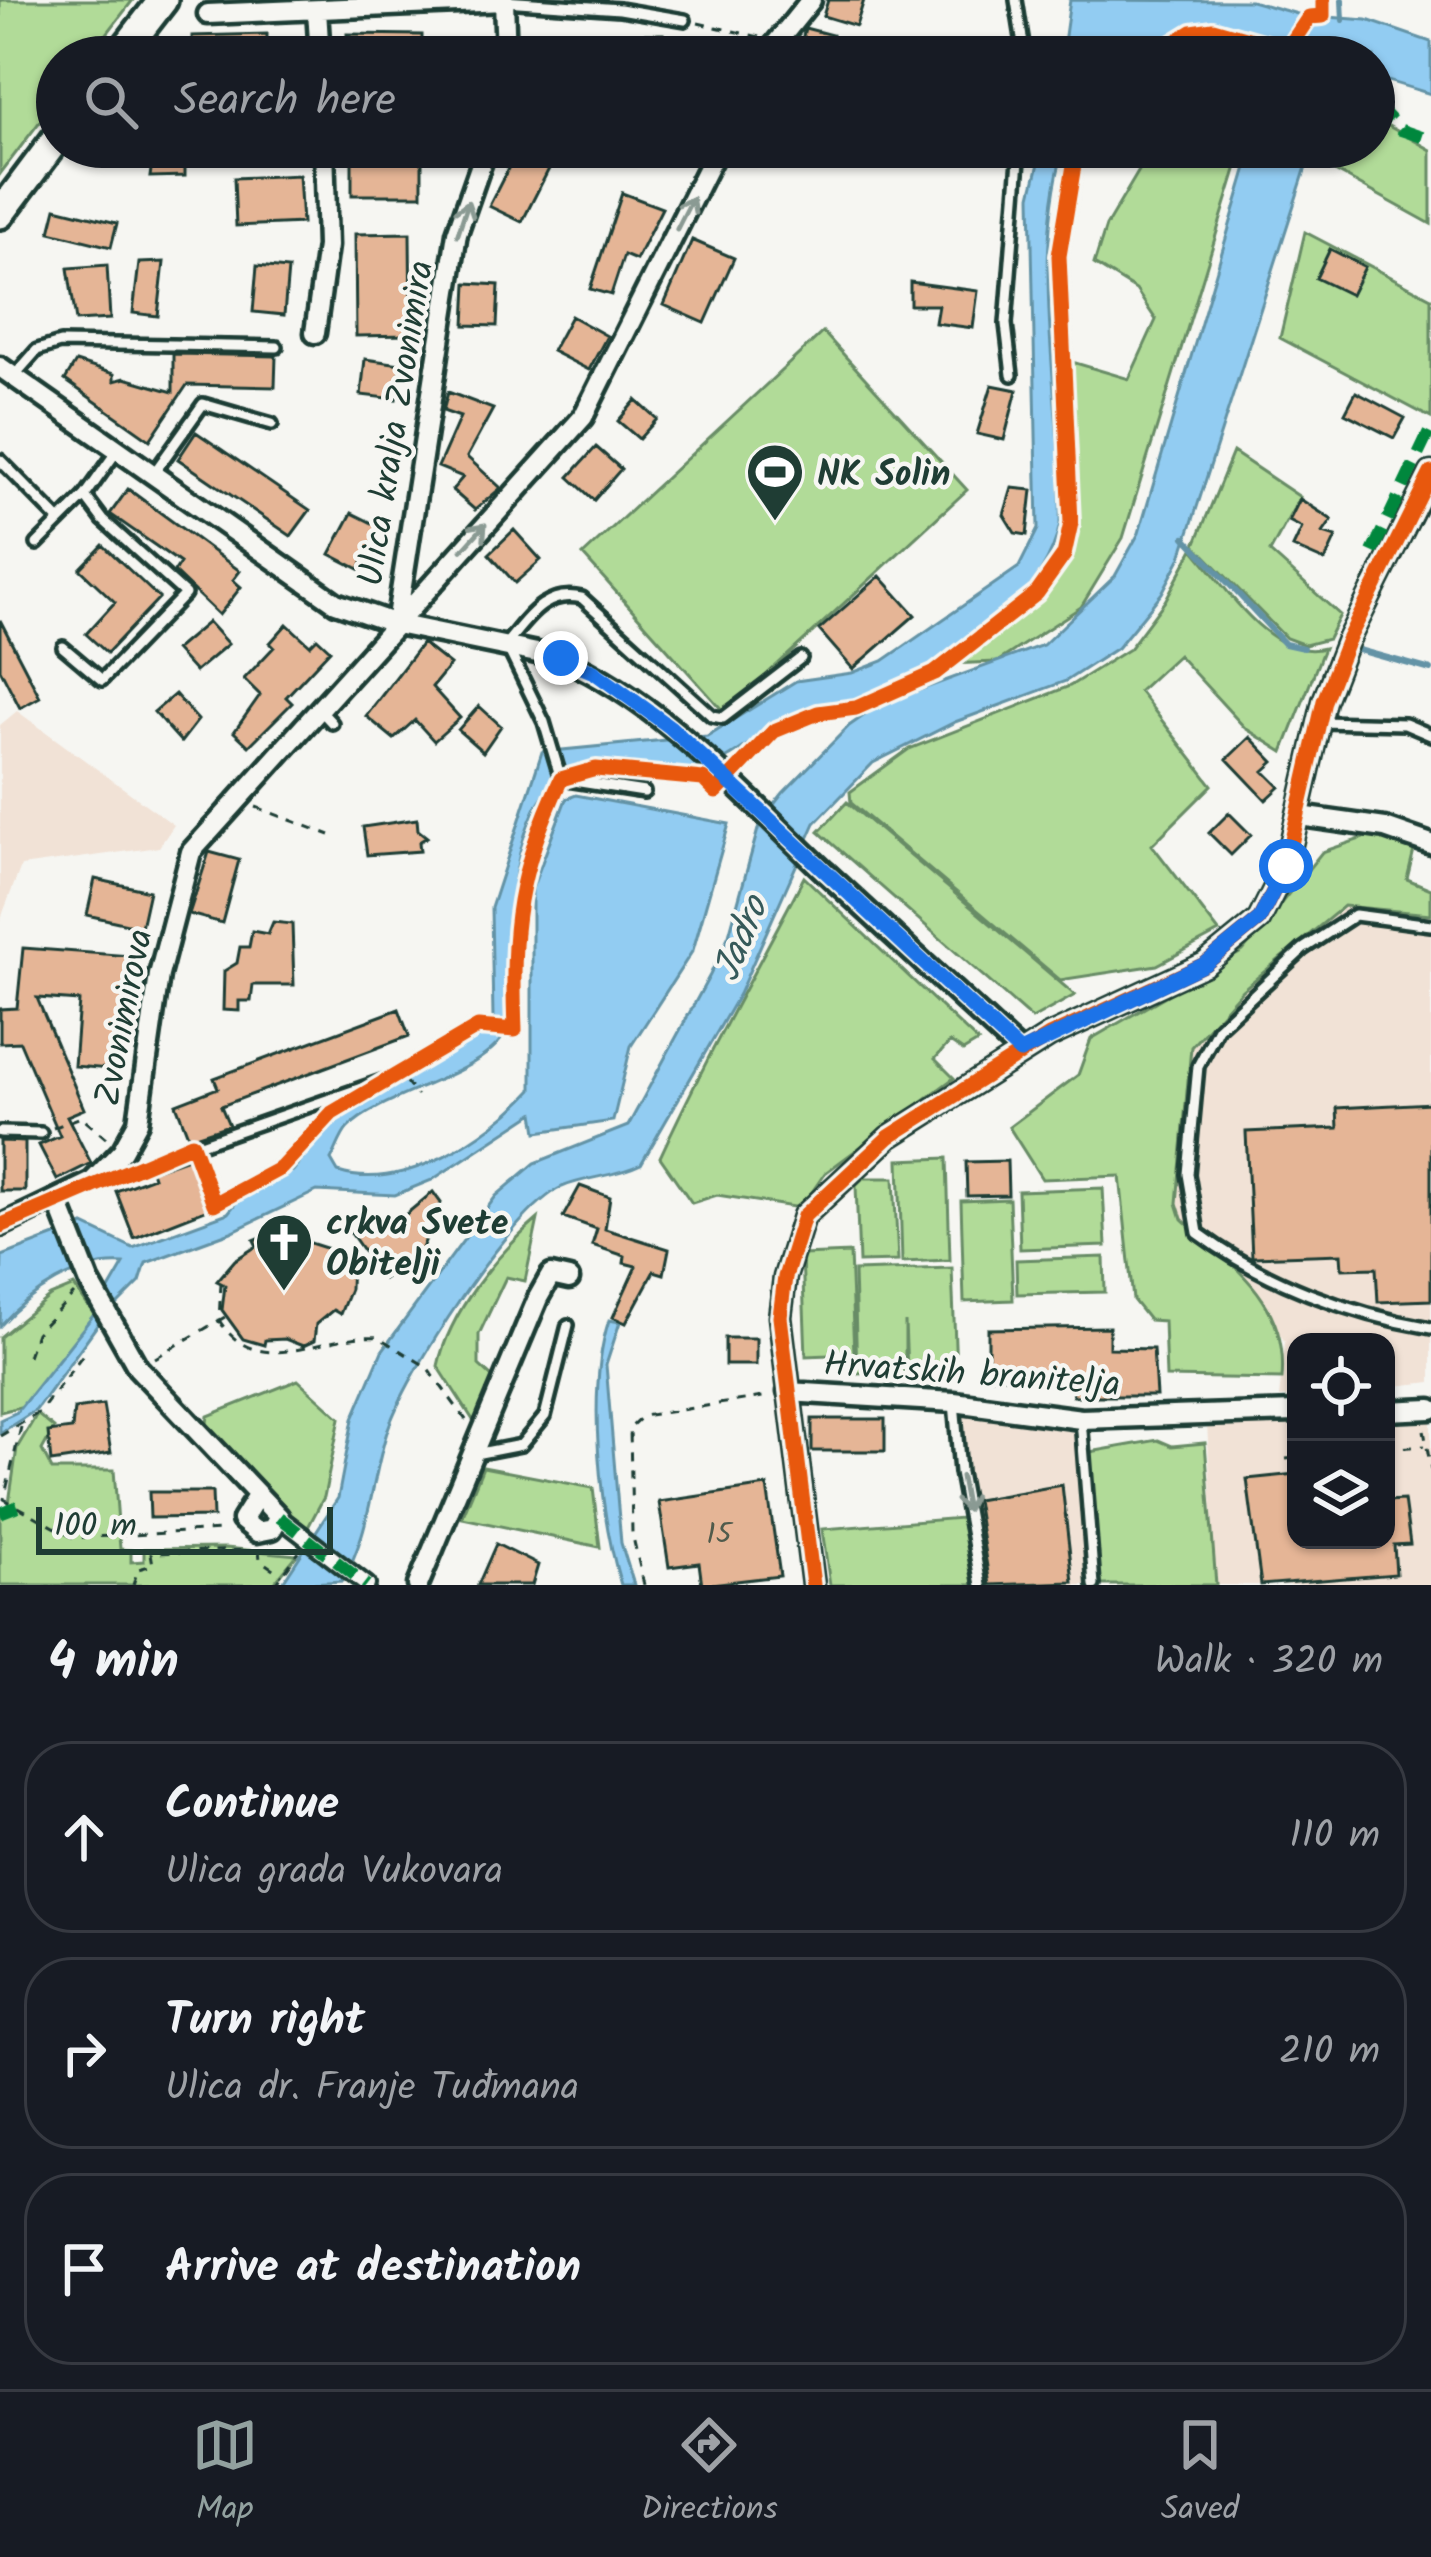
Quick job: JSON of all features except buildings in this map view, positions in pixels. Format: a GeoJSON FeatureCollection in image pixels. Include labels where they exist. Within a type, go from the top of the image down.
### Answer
{"type":"FeatureCollection","features":[{"type":"Feature","properties":{"kind":"main road"},"geometry":{"type":"LineString","coordinates":[[136,36],[164,0]]}},
{"type":"Feature","properties":{"kind":"main road"},"geometry":{"type":"LineString","coordinates":[[0,214],[36,166]]}},
{"type":"Feature","properties":{"kind":"street"},"geometry":{"type":"LineString","coordinates":[[782,36],[811,0]]}},
{"type":"Feature","properties":{"kind":"street"},"geometry":{"type":"LineString","coordinates":[[208,14],[504,1],[505,36]]}},
{"type":"Feature","properties":{"kind":"street"},"geometry":{"type":"LineString","coordinates":[[317,10],[319,36]]}},
{"type":"Feature","properties":{"kind":"street"},"geometry":{"type":"LineString","coordinates":[[315,333],[327,246],[325,168]]}},
{"type":"Feature","properties":{"kind":"street","name":"Ulica kralja Zvonimira"},"geometry":{"type":"LineString","coordinates":[[191,852],[237,800],[325,716],[396,623],[458,233],[480,168]]}},
{"type":"Feature","properties":{"kind":"street"},"geometry":{"type":"LineString","coordinates":[[396,623],[583,417],[708,168]]}},
{"type":"Feature","properties":{"kind":"street"},"geometry":{"type":"LineString","coordinates":[[7,372],[336,604],[396,623],[561,658],[594,672],[670,727],[1020,1052]]}},
{"type":"Feature","properties":{"kind":"street"},"geometry":{"type":"LineString","coordinates":[[813,1585],[780,1317],[785,1277],[804,1216],[889,1137],[1020,1052],[1205,964],[1259,920],[1286,866],[1320,722],[1354,624],[1431,473]]}},
{"type":"Feature","properties":{"kind":"street"},"geometry":{"type":"LineString","coordinates":[[1300,816],[1385,828],[1431,844]]}},
{"type":"Feature","properties":{"kind":"street","name":"Zvonimirova"},"geometry":{"type":"LineString","coordinates":[[92,1182],[122,1151],[138,1122],[159,975],[191,852]]}},
{"type":"Feature","properties":{"kind":"street"},"geometry":{"type":"LineString","coordinates":[[0,1226],[92,1182]]}},
{"type":"Feature","properties":{"kind":"street"},"geometry":{"type":"LineString","coordinates":[[58,1202],[138,1368],[283,1521],[367,1585]]}},
{"type":"Feature","properties":{"kind":"street"},"geometry":{"type":"LineString","coordinates":[[418,1585],[538,1298],[551,1275],[569,1279]]}},
{"type":"Feature","properties":{"kind":"street","name":"Hrvatskih branitelja"},"geometry":{"type":"LineString","coordinates":[[788,1392],[954,1402],[1082,1419],[1287,1412]]}},
{"type":"Feature","properties":{"kind":"street"},"geometry":{"type":"LineString","coordinates":[[1395,1411],[1431,1409]]}},
{"type":"Feature","properties":{"kind":"street"},"geometry":{"type":"LineString","coordinates":[[257,1496],[242,1515],[245,1524],[263,1532],[283,1521]]}},
{"type":"Feature","properties":{"kind":"lane"},"geometry":{"type":"LineString","coordinates":[[1016,0],[1021,36]]}},
{"type":"Feature","properties":{"kind":"lane"},"geometry":{"type":"LineString","coordinates":[[504,1],[620,9],[685,20]]}},
{"type":"Feature","properties":{"kind":"lane"},"geometry":{"type":"LineString","coordinates":[[1012,375],[1006,324],[1018,168]]}},
{"type":"Feature","properties":{"kind":"lane"},"geometry":{"type":"LineString","coordinates":[[7,372],[38,350],[60,343],[277,347]]}},
{"type":"Feature","properties":{"kind":"lane"},"geometry":{"type":"LineString","coordinates":[[154,473],[203,404],[272,424]]}},
{"type":"Feature","properties":{"kind":"lane"},"geometry":{"type":"LineString","coordinates":[[37,544],[85,496],[118,448]]}},
{"type":"Feature","properties":{"kind":"lane"},"geometry":{"type":"LineString","coordinates":[[0,460],[59,521]]}},
{"type":"Feature","properties":{"kind":"lane"},"geometry":{"type":"LineString","coordinates":[[63,646],[102,680],[185,594],[103,520],[85,496]]}},
{"type":"Feature","properties":{"kind":"lane"},"geometry":{"type":"LineString","coordinates":[[644,792],[561,779],[550,740],[506,644],[538,605],[554,598],[582,598],[712,716],[723,718],[801,658]]}},
{"type":"Feature","properties":{"kind":"lane"},"geometry":{"type":"LineString","coordinates":[[1320,722],[1405,724],[1431,735]]}},
{"type":"Feature","properties":{"kind":"lane"},"geometry":{"type":"LineString","coordinates":[[1431,925],[1354,915],[1303,949],[1218,1028],[1198,1066],[1188,1174],[1198,1233],[1229,1256],[1320,1297],[1385,1320],[1431,1328]]}},
{"type":"Feature","properties":{"kind":"lane"},"geometry":{"type":"LineString","coordinates":[[92,1182],[396,1076]]}},
{"type":"Feature","properties":{"kind":"lane"},"geometry":{"type":"LineString","coordinates":[[0,1132],[41,1133]]}},
{"type":"Feature","properties":{"kind":"lane"},"geometry":{"type":"LineString","coordinates":[[478,1447],[521,1445],[545,1416],[568,1325]]}},
{"type":"Feature","properties":{"kind":"lane"},"geometry":{"type":"LineString","coordinates":[[954,1402],[960,1472],[981,1585]]}},
{"type":"Feature","properties":{"kind":"lane"},"geometry":{"type":"LineString","coordinates":[[1082,1419],[1094,1585]]}},
{"type":"Feature","properties":{"kind":"path"},"geometry":{"type":"LineString","coordinates":[[1296,36],[1309,17],[1323,16],[1323,0]]}},
{"type":"Feature","properties":{"kind":"path"},"geometry":{"type":"LineString","coordinates":[[685,20],[756,36]]}},
{"type":"Feature","properties":{"kind":"path"},"geometry":{"type":"LineString","coordinates":[[1185,36],[1213,28],[1240,36]]}},
{"type":"Feature","properties":{"kind":"path"},"geometry":{"type":"LineString","coordinates":[[732,775],[774,731],[818,713],[856,708],[935,673],[1037,593],[1064,555],[1071,523],[1059,256],[1074,168]]}},
{"type":"Feature","properties":{"kind":"path"},"geometry":{"type":"LineString","coordinates":[[417,1096],[396,1076],[478,1027],[515,1030],[518,890],[533,837],[561,779],[596,769],[703,778]]}},
{"type":"Feature","properties":{"kind":"path"},"geometry":{"type":"LineString","coordinates":[[237,800],[330,835]]}},
{"type":"Feature","properties":{"kind":"path"},"geometry":{"type":"LineString","coordinates":[[192,1144],[214,1204],[281,1168],[332,1113]]}},
{"type":"Feature","properties":{"kind":"path"},"geometry":{"type":"LineString","coordinates":[[41,1133],[81,1118],[122,1151]]}},
{"type":"Feature","properties":{"kind":"path"},"geometry":{"type":"LineString","coordinates":[[221,1283],[222,1319],[237,1342],[267,1353],[356,1336],[387,1341],[427,1367],[478,1447]]}},
{"type":"Feature","properties":{"kind":"path"},"geometry":{"type":"LineString","coordinates":[[28,1356],[36,1333],[72,1296]]}},
{"type":"Feature","properties":{"kind":"path"},"geometry":{"type":"LineString","coordinates":[[138,1368],[222,1319]]}},
{"type":"Feature","properties":{"kind":"path"},"geometry":{"type":"LineString","coordinates":[[0,1436],[40,1412],[87,1349]]}},
{"type":"Feature","properties":{"kind":"path"},"geometry":{"type":"LineString","coordinates":[[644,1585],[632,1533],[630,1428],[643,1416],[788,1392]]}},
{"type":"Feature","properties":{"kind":"path"},"geometry":{"type":"LineString","coordinates":[[21,1427],[4,1499],[74,1538],[236,1530]]}},
{"type":"Feature","properties":{"kind":"path"},"geometry":{"type":"LineString","coordinates":[[1395,1448],[1426,1446],[1431,1470]]}},
{"type":"Feature","properties":{"kind":"path"},"geometry":{"type":"LineString","coordinates":[[133,1585],[138,1569],[153,1565],[151,1553],[238,1553],[260,1547],[283,1521]]}},
{"type":"Feature","properties":{"kind":"path"},"geometry":{"type":"LineString","coordinates":[[275,1585],[309,1541]]}},
{"type":"Feature","properties":{"kind":"path"},"geometry":{"type":"LineString","coordinates":[[260,1547],[260,1560],[282,1576]]}},
{"type":"Feature","properties":{"kind":"shaded area"},"geometry":{"type":"Polygon","coordinates":[[[17,711],[174,825],[159,847],[21,866],[0,921],[0,725],[17,711]]]}},
{"type":"Feature","properties":{"kind":"shaded area"},"geometry":{"type":"Polygon","coordinates":[[[1372,835],[1414,850],[1407,879],[1431,889],[1431,1382],[1395,1386],[1395,1333],[1287,1333],[1287,1397],[1279,1398],[1285,1342],[1261,1306],[1152,1300],[1128,1018],[1243,951],[1322,852],[1372,835]]]}},
{"type":"Feature","properties":{"kind":"shaded area"},"geometry":{"type":"Polygon","coordinates":[[[951,1411],[1091,1425],[1100,1585],[975,1585],[956,1496],[951,1411]]]}},
{"type":"Feature","properties":{"kind":"shaded area"},"geometry":{"type":"Polygon","coordinates":[[[1431,1422],[1431,1585],[1216,1585],[1207,1424],[1287,1424],[1287,1549],[1395,1549],[1395,1424],[1431,1422]]]}},
{"type":"Feature","properties":{"kind":"green space"},"geometry":{"type":"Polygon","coordinates":[[[0,0],[133,0],[105,36],[36,36],[36,127],[0,174],[0,0]]]}},
{"type":"Feature","properties":{"kind":"green space"},"geometry":{"type":"Polygon","coordinates":[[[1395,130],[1431,150],[1431,224],[1329,168],[1395,168],[1395,130]]]}},
{"type":"Feature","properties":{"kind":"green space"},"geometry":{"type":"Polygon","coordinates":[[[1141,168],[1237,168],[1123,538],[1081,607],[997,662],[949,664],[1039,596],[1057,573],[1068,546],[1077,484],[1069,361],[1129,379],[1156,320],[1136,290],[1094,264],[1106,226],[1141,168]]]}},
{"type":"Feature","properties":{"kind":"green space"},"geometry":{"type":"Polygon","coordinates":[[[1305,232],[1431,298],[1431,418],[1280,338],[1305,232]]]}},
{"type":"Feature","properties":{"kind":"green space","name":"NK Solin"},"geometry":{"type":"Polygon","coordinates":[[[823,332],[967,490],[725,713],[583,555],[823,332]]]}},
{"type":"Feature","properties":{"kind":"green space"},"geometry":{"type":"Polygon","coordinates":[[[1233,452],[1300,497],[1270,552],[1340,615],[1328,639],[1305,645],[1286,638],[1195,545],[1233,452]]]}},
{"type":"Feature","properties":{"kind":"green space"},"geometry":{"type":"Polygon","coordinates":[[[1193,549],[1267,632],[1285,644],[1324,648],[1283,752],[1245,728],[1178,655],[1139,691],[1212,785],[1152,845],[1219,932],[1157,965],[1060,980],[851,803],[850,792],[909,749],[1070,686],[1129,649],[1165,601],[1193,549]]]}},
{"type":"Feature","properties":{"kind":"green space"},"geometry":{"type":"Polygon","coordinates":[[[847,802],[1075,995],[1032,1019],[819,832],[847,802]]]}},
{"type":"Feature","properties":{"kind":"green space"},"geometry":{"type":"Polygon","coordinates":[[[1372,835],[1414,850],[1407,879],[1431,889],[1431,914],[1344,906],[1242,990],[1191,1047],[1177,1203],[1182,1219],[1238,1270],[1267,1306],[1282,1351],[1282,1379],[1166,1377],[1164,1321],[1149,1320],[1133,1300],[1120,1176],[1042,1179],[1009,1127],[1078,1075],[1091,1039],[1243,951],[1322,852],[1372,835]]]}},
{"type":"Feature","properties":{"kind":"green space"},"geometry":{"type":"Polygon","coordinates":[[[804,877],[978,1042],[963,1051],[950,1042],[935,1059],[954,1078],[825,1173],[801,1208],[717,1195],[692,1203],[660,1157],[804,877]]]}},
{"type":"Feature","properties":{"kind":"green space"},"geometry":{"type":"Polygon","coordinates":[[[947,1158],[950,1260],[902,1262],[899,1160],[947,1158]]]}},
{"type":"Feature","properties":{"kind":"green space"},"geometry":{"type":"Polygon","coordinates":[[[863,1178],[894,1178],[898,1261],[859,1262],[856,1185],[863,1178]]]}},
{"type":"Feature","properties":{"kind":"green space"},"geometry":{"type":"Polygon","coordinates":[[[1103,1188],[1106,1246],[1020,1249],[1018,1191],[1103,1188]]]}},
{"type":"Feature","properties":{"kind":"green space"},"geometry":{"type":"Polygon","coordinates":[[[1009,1199],[1013,1300],[964,1302],[961,1201],[1009,1199]]]}},
{"type":"Feature","properties":{"kind":"green space"},"geometry":{"type":"Polygon","coordinates":[[[538,1219],[525,1281],[506,1277],[479,1334],[479,1365],[493,1378],[475,1423],[438,1366],[444,1346],[477,1286],[538,1219]]]}},
{"type":"Feature","properties":{"kind":"green space"},"geometry":{"type":"Polygon","coordinates":[[[850,1253],[854,1354],[806,1356],[802,1255],[850,1253]]]}},
{"type":"Feature","properties":{"kind":"green space"},"geometry":{"type":"Polygon","coordinates":[[[1104,1257],[1105,1292],[1017,1294],[1016,1260],[1104,1257]]]}},
{"type":"Feature","properties":{"kind":"green space"},"geometry":{"type":"Polygon","coordinates":[[[952,1268],[956,1370],[907,1371],[905,1322],[905,1371],[857,1373],[854,1271],[952,1268]]]}},
{"type":"Feature","properties":{"kind":"green space"},"geometry":{"type":"Polygon","coordinates":[[[74,1286],[95,1316],[24,1406],[0,1412],[0,1337],[50,1296],[74,1286]]]}},
{"type":"Feature","properties":{"kind":"green space"},"geometry":{"type":"Polygon","coordinates":[[[298,1380],[340,1418],[324,1497],[306,1531],[206,1430],[208,1416],[298,1380]]]}},
{"type":"Feature","properties":{"kind":"green space"},"geometry":{"type":"Polygon","coordinates":[[[37,1414],[54,1428],[42,1450],[52,1470],[114,1470],[120,1549],[131,1550],[131,1562],[144,1561],[144,1549],[226,1548],[297,1555],[272,1585],[0,1585],[0,1508],[8,1510],[17,1448],[37,1414]]]}},
{"type":"Feature","properties":{"kind":"green space"},"geometry":{"type":"Polygon","coordinates":[[[1158,1440],[1172,1446],[1205,1443],[1216,1585],[1100,1585],[1090,1452],[1158,1440]]]}},
{"type":"Feature","properties":{"kind":"green space"},"geometry":{"type":"Polygon","coordinates":[[[483,1467],[593,1488],[600,1547],[462,1518],[483,1467]]]}},
{"type":"Feature","properties":{"kind":"green space"},"geometry":{"type":"Polygon","coordinates":[[[961,1518],[975,1585],[830,1585],[822,1529],[961,1518]]]}},
{"type":"Feature","properties":{"kind":"water"},"geometry":{"type":"Polygon","coordinates":[[[1070,0],[1251,1],[1301,15],[1367,20],[1431,42],[1431,94],[1395,83],[1395,36],[1265,36],[1223,26],[1195,28],[1181,36],[1065,36],[1070,0]]]}},
{"type":"Feature","properties":{"kind":"water"},"geometry":{"type":"Polygon","coordinates":[[[1038,168],[1059,168],[1048,287],[1060,524],[1033,582],[987,630],[930,667],[871,695],[781,724],[718,762],[683,769],[586,767],[552,785],[537,806],[518,861],[510,922],[510,1015],[498,1044],[459,1071],[364,1115],[345,1131],[331,1160],[338,1172],[364,1176],[417,1167],[470,1142],[532,1090],[532,889],[566,799],[576,795],[729,824],[693,950],[631,1046],[613,1121],[537,1132],[534,1113],[432,1180],[395,1195],[317,1191],[231,1232],[146,1263],[140,1282],[98,1324],[36,1410],[0,1433],[0,1420],[17,1412],[96,1312],[124,1264],[90,1267],[56,1281],[0,1326],[2,1256],[84,1225],[133,1248],[228,1213],[243,1194],[293,1171],[328,1126],[482,1033],[493,1017],[491,908],[542,752],[707,736],[796,681],[852,673],[883,661],[1019,567],[1038,529],[1031,196],[1038,168]]]}},
{"type":"Feature","properties":{"kind":"water","name":"Jadro"},"geometry":{"type":"Polygon","coordinates":[[[1247,168],[1306,168],[1181,557],[1162,593],[1117,648],[1066,681],[955,722],[873,763],[815,823],[739,994],[641,1164],[562,1187],[516,1227],[436,1336],[397,1407],[359,1545],[342,1581],[281,1585],[338,1498],[353,1419],[382,1351],[496,1196],[535,1163],[628,1126],[729,935],[760,822],[783,793],[849,726],[879,705],[1043,645],[1115,576],[1139,533],[1247,168]]]}},
{"type":"Feature","properties":{"kind":"water"},"geometry":{"type":"Polygon","coordinates":[[[609,1320],[620,1322],[606,1365],[621,1543],[634,1585],[621,1585],[598,1452],[598,1381],[609,1320]]]}},
{"type":"Feature","properties":{"kind":"waterway"},"geometry":{"type":"LineString","coordinates":[[1342,0],[1343,20]]}},
{"type":"Feature","properties":{"kind":"waterway"},"geometry":{"type":"LineString","coordinates":[[1185,537],[1285,644],[1303,648]]}},
{"type":"Feature","properties":{"kind":"waterway"},"geometry":{"type":"LineString","coordinates":[[1355,649],[1431,670]]}},
{"type":"Feature","properties":{"kind":"marked path"},"geometry":{"type":"LineString","coordinates":[[1395,124],[1431,140]]}},
{"type":"Feature","properties":{"kind":"marked path"},"geometry":{"type":"LineString","coordinates":[[1372,552],[1431,428]]}},
{"type":"Feature","properties":{"kind":"marked path"},"geometry":{"type":"LineString","coordinates":[[0,1513],[18,1506]]}},
{"type":"Feature","properties":{"kind":"marked path"},"geometry":{"type":"LineString","coordinates":[[279,1517],[367,1585]]}},
{"type":"Feature","properties":{"kind":"cycle path"},"geometry":{"type":"LineString","coordinates":[[1296,36],[1309,17],[1323,16],[1323,0]]}},
{"type":"Feature","properties":{"kind":"cycle path"},"geometry":{"type":"LineString","coordinates":[[1185,36],[1213,29],[1238,36]]}},
{"type":"Feature","properties":{"kind":"cycle path"},"geometry":{"type":"LineString","coordinates":[[0,1226],[192,1144],[214,1204],[281,1168],[332,1113],[478,1027],[515,1030],[514,960],[520,901],[535,843],[561,779],[596,769],[703,779],[716,792],[774,731],[818,713],[856,708],[935,673],[1037,593],[1064,555],[1071,523],[1059,256],[1074,168]]}},
{"type":"Feature","properties":{"kind":"cycle path"},"geometry":{"type":"LineString","coordinates":[[813,1585],[780,1317],[785,1277],[804,1216],[889,1137],[1049,1036],[1205,964],[1259,920],[1286,866],[1324,701],[1347,642],[1431,473]]}},
{"type":"Feature","properties":{"kind":"place","name":"NK Solin"},"geometry":{"type":"Point","coordinates":[775,523]}},
{"type":"Feature","properties":{"kind":"place","name":"crkva Svete Obitelji"},"geometry":{"type":"Point","coordinates":[284,1293]}},
{"type":"Feature","properties":{"kind":"route"},"geometry":{"type":"LineString","coordinates":[[561,658],[594,672],[670,727],[1020,1052],[1205,964],[1259,920],[1286,866]]}}]}
